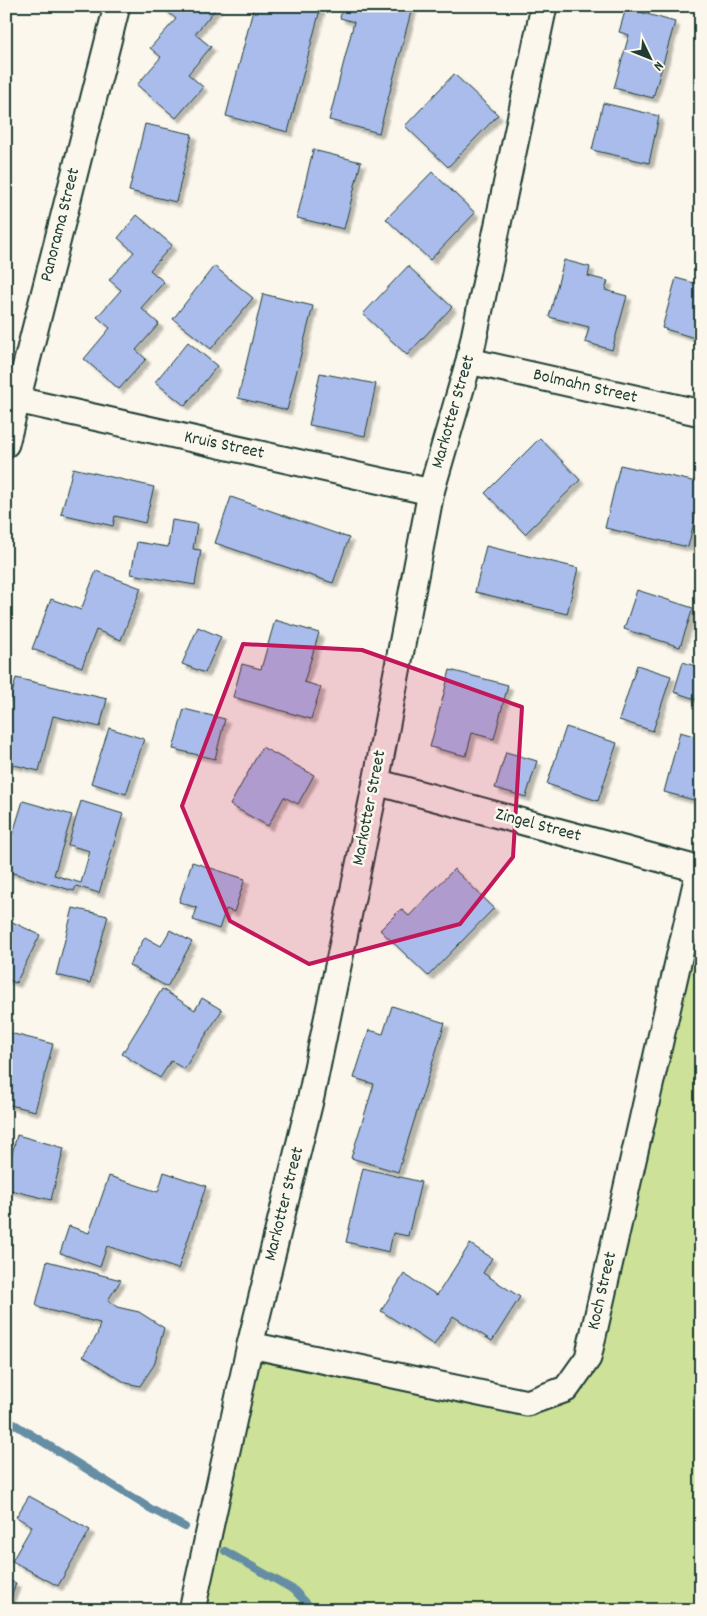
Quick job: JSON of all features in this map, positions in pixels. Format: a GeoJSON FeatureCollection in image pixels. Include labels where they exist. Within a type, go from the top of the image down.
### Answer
{"type":"FeatureCollection","features":[{"type":"Feature","properties":{"kind":"street","name":"Panorama Street"},"geometry":{"type":"LineString","coordinates":[[6,444],[117,6]]}},
{"type":"Feature","properties":{"kind":"street","name":"Markotter Street"},"geometry":{"type":"LineString","coordinates":[[192,1610],[250,1345],[311,1097],[376,782],[432,492],[469,361],[544,6]]}},
{"type":"Feature","properties":{"kind":"street","name":"Bolmahn Street"},"geometry":{"type":"LineString","coordinates":[[469,361],[701,413]]}},
{"type":"Feature","properties":{"kind":"street","name":"Kruis Street"},"geometry":{"type":"LineString","coordinates":[[17,400],[432,492]]}},
{"type":"Feature","properties":{"kind":"street","name":"Zingel Street"},"geometry":{"type":"LineString","coordinates":[[376,782],[700,870]]}},
{"type":"Feature","properties":{"kind":"street","name":"Koch Street"},"geometry":{"type":"LineString","coordinates":[[250,1345],[527,1403],[566,1389],[588,1358],[700,870]]}},
{"type":"Feature","properties":{"kind":"highlighted area"},"geometry":{"type":"Polygon","coordinates":[[[243,644],[362,650],[522,707],[513,857],[460,924],[309,964],[230,921],[182,806],[243,644]]]}},
{"type":"Feature","properties":{"kind":"green space"},"geometry":{"type":"Polygon","coordinates":[[[701,906],[701,1610],[192,1610],[250,1345],[527,1403],[566,1389],[701,906]]]}},
{"type":"Feature","properties":{"kind":"building"},"geometry":{"type":"Polygon","coordinates":[[[218,6],[195,34],[211,47],[188,74],[203,87],[176,118],[137,85],[161,57],[150,48],[176,19],[162,7],[218,6]]]}},
{"type":"Feature","properties":{"kind":"building"},"geometry":{"type":"Polygon","coordinates":[[[254,6],[321,6],[288,132],[226,116],[254,6]]]}},
{"type":"Feature","properties":{"kind":"building"},"geometry":{"type":"Polygon","coordinates":[[[343,6],[403,6],[412,8],[379,133],[329,120],[354,22],[340,18],[343,6]]]}},
{"type":"Feature","properties":{"kind":"building"},"geometry":{"type":"Polygon","coordinates":[[[626,8],[675,22],[653,98],[614,88],[629,35],[619,32],[626,8]]]}},
{"type":"Feature","properties":{"kind":"building"},"geometry":{"type":"Polygon","coordinates":[[[701,60],[701,83],[694,81],[701,60]]]}},
{"type":"Feature","properties":{"kind":"building"},"geometry":{"type":"Polygon","coordinates":[[[454,74],[498,115],[448,167],[405,126],[454,74]]]}},
{"type":"Feature","properties":{"kind":"building"},"geometry":{"type":"Polygon","coordinates":[[[603,103],[659,116],[649,163],[592,150],[603,103]]]}},
{"type":"Feature","properties":{"kind":"building"},"geometry":{"type":"Polygon","coordinates":[[[145,124],[192,134],[176,202],[129,191],[145,124]]]}},
{"type":"Feature","properties":{"kind":"building"},"geometry":{"type":"Polygon","coordinates":[[[313,150],[361,162],[344,229],[297,218],[313,150]]]}},
{"type":"Feature","properties":{"kind":"building"},"geometry":{"type":"Polygon","coordinates":[[[432,172],[475,213],[430,260],[386,219],[432,172]]]}},
{"type":"Feature","properties":{"kind":"building"},"geometry":{"type":"Polygon","coordinates":[[[137,215],[172,245],[150,270],[164,282],[141,308],[159,324],[136,350],[146,359],[119,389],[84,359],[110,328],[97,317],[121,290],[109,280],[134,252],[118,238],[137,215]]]}},
{"type":"Feature","properties":{"kind":"building"},"geometry":{"type":"Polygon","coordinates":[[[564,260],[590,267],[588,276],[608,281],[605,290],[627,296],[612,350],[585,342],[589,327],[549,317],[564,260]]]}},
{"type":"Feature","properties":{"kind":"building"},"geometry":{"type":"Polygon","coordinates":[[[214,266],[253,298],[211,349],[173,319],[214,266]]]}},
{"type":"Feature","properties":{"kind":"building"},"geometry":{"type":"Polygon","coordinates":[[[408,266],[452,307],[407,355],[363,314],[408,266]]]}},
{"type":"Feature","properties":{"kind":"building"},"geometry":{"type":"Polygon","coordinates":[[[676,278],[701,285],[701,340],[662,328],[676,278]]]}},
{"type":"Feature","properties":{"kind":"building"},"geometry":{"type":"Polygon","coordinates":[[[263,294],[313,306],[287,410],[238,398],[263,294]]]}},
{"type":"Feature","properties":{"kind":"building"},"geometry":{"type":"Polygon","coordinates":[[[188,342],[217,366],[185,406],[155,382],[188,342]]]}},
{"type":"Feature","properties":{"kind":"building"},"geometry":{"type":"Polygon","coordinates":[[[320,373],[376,384],[365,436],[309,425],[320,373]]]}},
{"type":"Feature","properties":{"kind":"building"},"geometry":{"type":"Polygon","coordinates":[[[540,438],[580,480],[525,534],[485,493],[540,438]]]}},
{"type":"Feature","properties":{"kind":"building"},"geometry":{"type":"Polygon","coordinates":[[[620,465],[701,483],[701,493],[688,547],[605,528],[620,465]]]}},
{"type":"Feature","properties":{"kind":"building"},"geometry":{"type":"Polygon","coordinates":[[[73,468],[154,487],[145,523],[115,516],[113,526],[61,514],[73,468]]]}},
{"type":"Feature","properties":{"kind":"building"},"geometry":{"type":"Polygon","coordinates":[[[231,497],[349,538],[333,583],[215,543],[231,497]]]}},
{"type":"Feature","properties":{"kind":"building"},"geometry":{"type":"Polygon","coordinates":[[[172,520],[197,524],[193,549],[201,550],[195,585],[131,574],[137,542],[168,547],[172,520]]]}},
{"type":"Feature","properties":{"kind":"building"},"geometry":{"type":"Polygon","coordinates":[[[486,546],[578,568],[567,614],[475,592],[486,546]]]}},
{"type":"Feature","properties":{"kind":"building"},"geometry":{"type":"Polygon","coordinates":[[[96,571],[141,588],[121,640],[96,630],[82,667],[32,649],[51,599],[81,610],[96,571]]]}},
{"type":"Feature","properties":{"kind":"building"},"geometry":{"type":"Polygon","coordinates":[[[637,590],[693,608],[680,647],[624,629],[637,590]]]}},
{"type":"Feature","properties":{"kind":"building"},"geometry":{"type":"Polygon","coordinates":[[[275,620],[319,633],[304,682],[321,687],[311,719],[233,697],[242,664],[261,669],[275,620]]]}},
{"type":"Feature","properties":{"kind":"building"},"geometry":{"type":"Polygon","coordinates":[[[198,627],[221,637],[205,673],[182,664],[198,627]]]}},
{"type":"Feature","properties":{"kind":"building"},"geometry":{"type":"Polygon","coordinates":[[[683,662],[701,668],[701,701],[674,692],[683,662]]]}},
{"type":"Feature","properties":{"kind":"building"},"geometry":{"type":"Polygon","coordinates":[[[637,665],[671,676],[653,731],[619,720],[637,665]]]}},
{"type":"Feature","properties":{"kind":"building"},"geometry":{"type":"Polygon","coordinates":[[[450,670],[508,685],[494,739],[472,733],[466,756],[430,747],[450,670]]]}},
{"type":"Feature","properties":{"kind":"building"},"geometry":{"type":"Polygon","coordinates":[[[16,678],[107,699],[100,727],[53,716],[39,771],[6,763],[6,718],[16,678]]]}},
{"type":"Feature","properties":{"kind":"building"},"geometry":{"type":"Polygon","coordinates":[[[184,709],[225,719],[215,759],[173,749],[184,709]]]}},
{"type":"Feature","properties":{"kind":"building"},"geometry":{"type":"Polygon","coordinates":[[[566,727],[617,743],[598,801],[547,784],[566,727]]]}},
{"type":"Feature","properties":{"kind":"building"},"geometry":{"type":"Polygon","coordinates":[[[109,728],[144,739],[126,794],[91,783],[109,728]]]}},
{"type":"Feature","properties":{"kind":"building"},"geometry":{"type":"Polygon","coordinates":[[[680,732],[701,738],[701,802],[664,792],[680,732]]]}},
{"type":"Feature","properties":{"kind":"building"},"geometry":{"type":"Polygon","coordinates":[[[262,747],[314,775],[298,804],[284,797],[268,826],[230,805],[262,747]]]}},
{"type":"Feature","properties":{"kind":"building"},"geometry":{"type":"Polygon","coordinates":[[[506,752],[537,761],[526,797],[495,788],[506,752]]]}},
{"type":"Feature","properties":{"kind":"building"},"geometry":{"type":"Polygon","coordinates":[[[23,801],[72,815],[54,875],[81,883],[90,851],[68,845],[81,801],[123,814],[99,893],[76,886],[74,891],[6,871],[6,855],[23,801]]]}},
{"type":"Feature","properties":{"kind":"building"},"geometry":{"type":"Polygon","coordinates":[[[192,862],[245,879],[234,912],[226,909],[219,929],[193,920],[197,908],[179,902],[192,862]]]}},
{"type":"Feature","properties":{"kind":"building"},"geometry":{"type":"Polygon","coordinates":[[[454,869],[494,908],[428,976],[380,930],[401,909],[409,916],[454,869]]]}},
{"type":"Feature","properties":{"kind":"building"},"geometry":{"type":"Polygon","coordinates":[[[73,908],[108,916],[90,983],[56,975],[73,908]]]}},
{"type":"Feature","properties":{"kind":"building"},"geometry":{"type":"Polygon","coordinates":[[[6,919],[40,935],[16,983],[6,979],[6,919]]]}},
{"type":"Feature","properties":{"kind":"building"},"geometry":{"type":"Polygon","coordinates":[[[170,930],[192,942],[167,987],[129,965],[145,937],[161,946],[170,930]]]}},
{"type":"Feature","properties":{"kind":"building"},"geometry":{"type":"Polygon","coordinates":[[[162,989],[195,1010],[202,998],[222,1010],[184,1069],[171,1061],[160,1078],[122,1054],[162,989]]]}},
{"type":"Feature","properties":{"kind":"building"},"geometry":{"type":"Polygon","coordinates":[[[392,1006],[445,1023],[398,1172],[351,1158],[374,1084],[354,1078],[369,1030],[383,1034],[392,1006]]]}},
{"type":"Feature","properties":{"kind":"building"},"geometry":{"type":"Polygon","coordinates":[[[6,1032],[53,1044],[35,1111],[6,1104],[6,1032]]]}},
{"type":"Feature","properties":{"kind":"building"},"geometry":{"type":"Polygon","coordinates":[[[17,1135],[64,1148],[51,1200],[6,1189],[6,1176],[17,1135]]]}},
{"type":"Feature","properties":{"kind":"building"},"geometry":{"type":"Polygon","coordinates":[[[363,1168],[421,1182],[408,1236],[393,1233],[389,1252],[346,1242],[363,1168]]]}},
{"type":"Feature","properties":{"kind":"building"},"geometry":{"type":"Polygon","coordinates":[[[164,1172],[206,1186],[178,1269],[107,1246],[100,1267],[60,1253],[69,1226],[89,1233],[109,1176],[158,1192],[164,1172]]]}},
{"type":"Feature","properties":{"kind":"building"},"geometry":{"type":"Polygon","coordinates":[[[470,1244],[492,1258],[483,1273],[520,1297],[492,1341],[453,1316],[434,1345],[381,1311],[404,1274],[437,1295],[470,1244]]]}},
{"type":"Feature","properties":{"kind":"building"},"geometry":{"type":"Polygon","coordinates":[[[47,1261],[121,1280],[108,1300],[117,1307],[139,1312],[164,1328],[154,1365],[140,1386],[126,1383],[83,1356],[97,1335],[100,1323],[40,1308],[36,1305],[47,1261]]]}},
{"type":"Feature","properties":{"kind":"building"},"geometry":{"type":"Polygon","coordinates":[[[29,1496],[90,1530],[58,1586],[12,1561],[32,1526],[16,1517],[29,1496]]]}},
{"type":"Feature","properties":{"kind":"building"},"geometry":{"type":"Polygon","coordinates":[[[6,1580],[16,1583],[9,1603],[6,1602],[6,1580]]]}},
{"type":"Feature","properties":{"kind":"waterway"},"geometry":{"type":"LineString","coordinates":[[6,1419],[151,1509],[185,1527]]}},
{"type":"Feature","properties":{"kind":"waterway"},"geometry":{"type":"LineString","coordinates":[[225,1551],[294,1590],[313,1610]]}}]}
